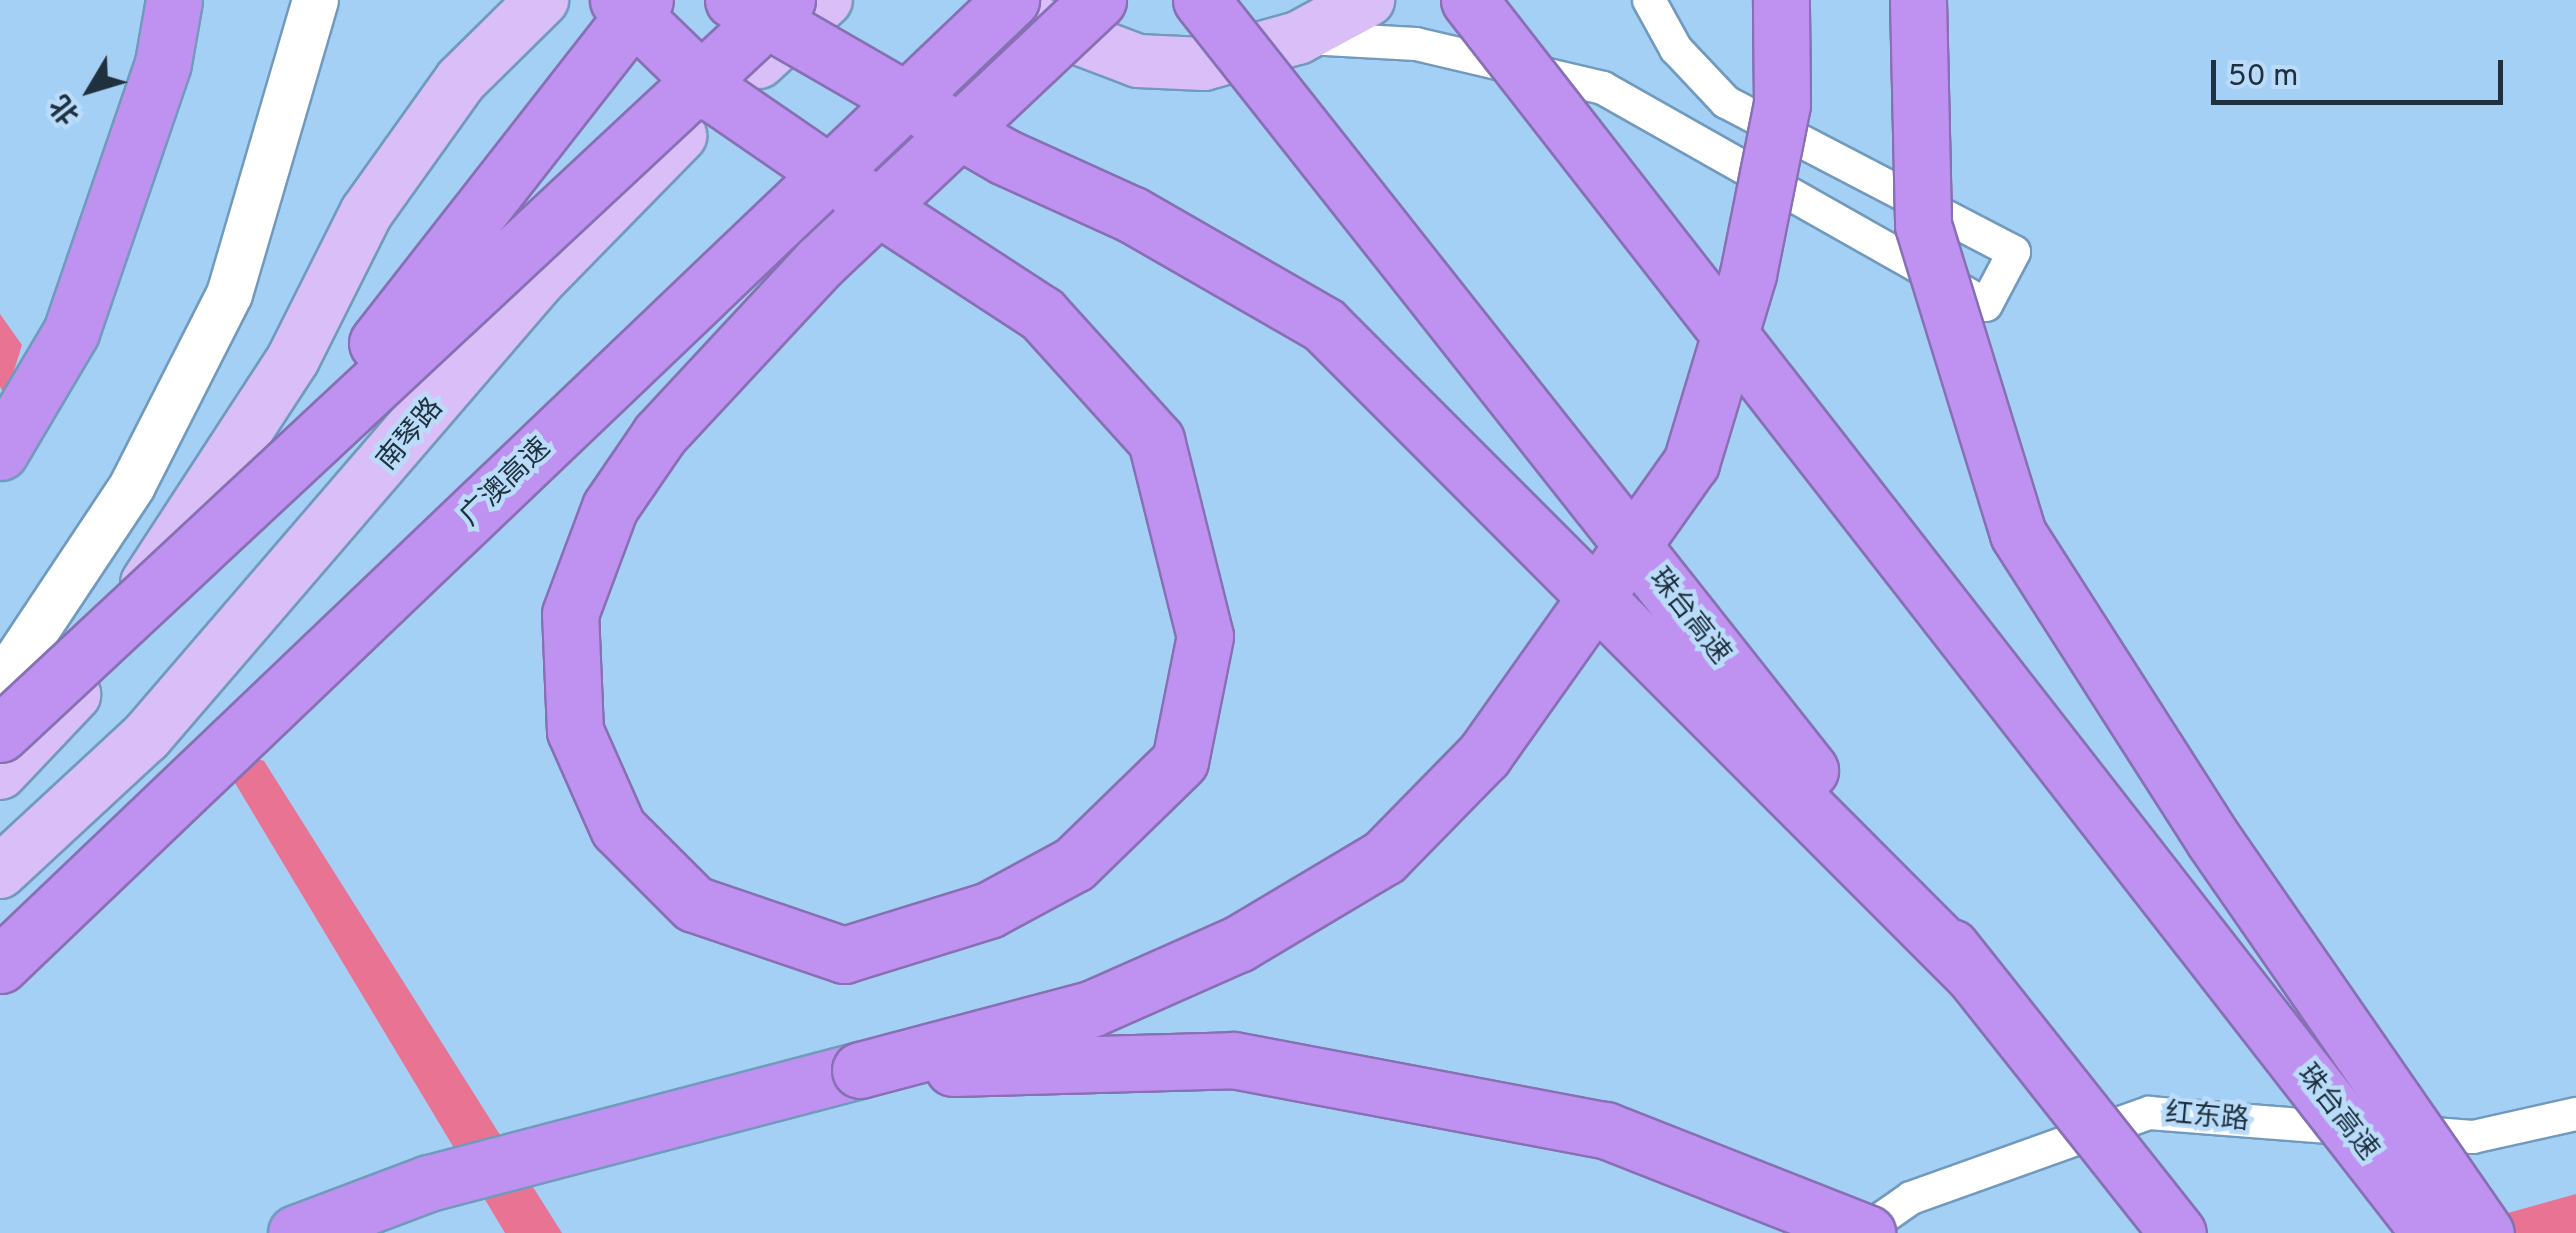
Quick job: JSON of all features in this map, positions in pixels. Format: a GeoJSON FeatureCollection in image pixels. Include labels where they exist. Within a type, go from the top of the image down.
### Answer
{"type":"FeatureCollection","features":[{"type":"Feature","properties":{"kind":"highway"},"geometry":{"type":"LineString","coordinates":[[0,452],[71,332],[163,63],[174,0]]}},
{"type":"Feature","properties":{"kind":"highway"},"geometry":{"type":"LineString","coordinates":[[618,0],[717,96],[843,182],[858,193],[874,204],[890,215],[1042,314],[1156,440],[1205,636],[1180,760],[1074,864],[989,910],[844,955],[694,904],[618,828],[575,731],[570,614],[610,507],[660,434],[820,262],[862,222],[876,209],[890,196],[904,183],[1098,0]]}},
{"type":"Feature","properties":{"kind":"highway"},"geometry":{"type":"LineString","coordinates":[[276,472],[645,0]]}},
{"type":"Feature","properties":{"kind":"highway"},"geometry":{"type":"LineString","coordinates":[[733,0],[988,148],[1134,215],[1324,325],[1972,974]]}},
{"type":"Feature","properties":{"kind":"highway"},"geometry":{"type":"LineString","coordinates":[[0,734],[276,472],[788,0]]}},
{"type":"Feature","properties":{"kind":"highway","name":"广澳高速"},"geometry":{"type":"LineString","coordinates":[[0,965],[1009,0]]}},
{"type":"Feature","properties":{"kind":"highway","name":"珠台高速"},"geometry":{"type":"LineString","coordinates":[[1201,0],[2178,1233]]}},
{"type":"Feature","properties":{"kind":"highway","name":"珠台高速"},"geometry":{"type":"LineString","coordinates":[[1469,0],[2430,1233]]}},
{"type":"Feature","properties":{"kind":"highway"},"geometry":{"type":"LineString","coordinates":[[296,1233],[429,1183],[1092,1010],[1238,944],[1384,857],[1484,755],[1690,463],[1748,274],[1782,104],[1782,0]]}},
{"type":"Feature","properties":{"kind":"highway"},"geometry":{"type":"LineString","coordinates":[[1918,0],[1922,225],[2018,534],[2213,839],[2486,1233]]}},
{"type":"Feature","properties":{"kind":"highway"},"geometry":{"type":"LineString","coordinates":[[860,1070],[1234,1060],[1605,1130],[1864,1233]]}},
{"type":"Feature","properties":{"kind":"main road"},"geometry":{"type":"LineString","coordinates":[[0,684],[132,485],[229,294],[315,0]]}},
{"type":"Feature","properties":{"kind":"main road"},"geometry":{"type":"LineString","coordinates":[[0,773],[86,676],[293,359],[366,213],[460,80],[542,0]]}},
{"type":"Feature","properties":{"kind":"main road","name":"南琴路"},"geometry":{"type":"LineString","coordinates":[[0,872],[146,737],[592,223],[826,0]]}},
{"type":"Feature","properties":{"kind":"main road"},"geometry":{"type":"LineString","coordinates":[[1009,0],[1038,23],[1138,61],[1204,64],[1298,38],[1368,0]]}},
{"type":"Feature","properties":{"kind":"street"},"geometry":{"type":"LineString","coordinates":[[1298,38],[1416,44],[1603,88],[1986,305],[2014,252],[1726,102],[1676,49],[1649,0]]}},
{"type":"Feature","properties":{"kind":"street","name":"红东路"},"geometry":{"type":"LineString","coordinates":[[1864,1233],[1911,1198],[2149,1113],[2473,1136],[2576,1114]]}},
{"type":"Feature","properties":{"kind":"shaded area"},"geometry":{"type":"Polygon","coordinates":[[[0,314],[22,345],[6,396],[0,387],[0,314]]]}},
{"type":"Feature","properties":{"kind":"shaded area"},"geometry":{"type":"Polygon","coordinates":[[[227,748],[264,761],[562,1233],[505,1233],[229,773],[227,748]]]}},
{"type":"Feature","properties":{"kind":"shaded area"},"geometry":{"type":"Polygon","coordinates":[[[2576,1194],[2576,1233],[2436,1233],[2576,1194]]]}}]}
